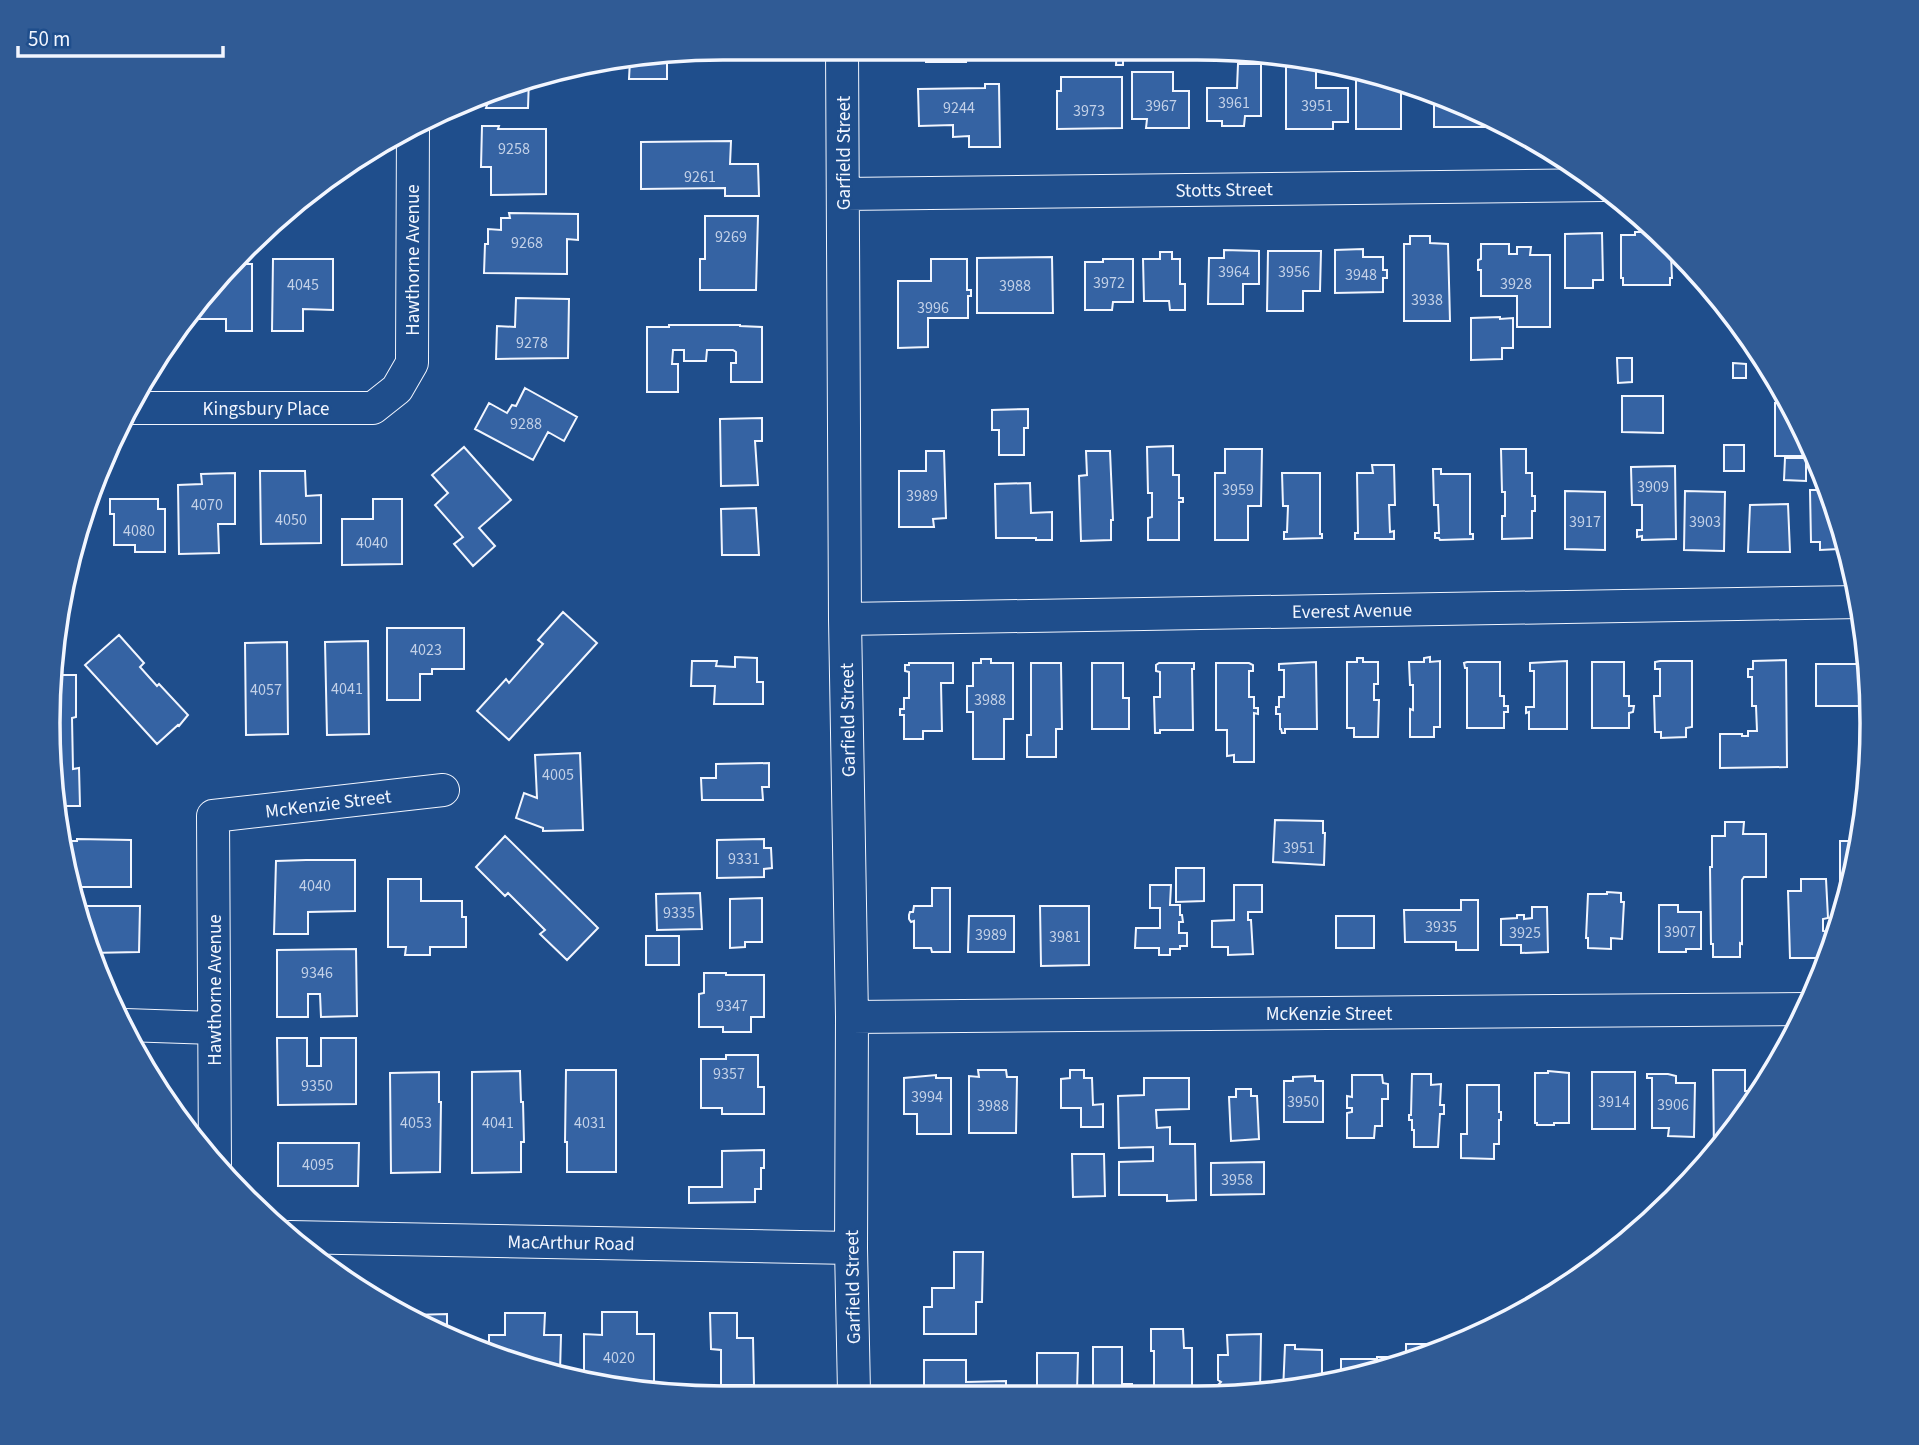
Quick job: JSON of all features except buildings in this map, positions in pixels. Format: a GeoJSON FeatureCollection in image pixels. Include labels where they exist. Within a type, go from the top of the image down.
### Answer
{"type":"FeatureCollection","features":[{"type":"Feature","properties":{"kind":"street","name":"Garfield Street"},"geometry":{"type":"LineString","coordinates":[[842,60],[853,1386]]}},
{"type":"Feature","properties":{"kind":"street","name":"Hawthorne Avenue"},"geometry":{"type":"LineString","coordinates":[[397,389],[412,363],[413,136]]}},
{"type":"Feature","properties":{"kind":"street","name":"Stotts Street"},"geometry":{"type":"LineString","coordinates":[[843,194],[1584,185]]}},
{"type":"Feature","properties":{"kind":"street","name":"Kingsbury Place"},"geometry":{"type":"LineString","coordinates":[[139,408],[373,408],[397,389]]}},
{"type":"Feature","properties":{"kind":"street","name":"Everest Avenue"},"geometry":{"type":"LineString","coordinates":[[845,619],[1848,602]]}},
{"type":"Feature","properties":{"kind":"street","name":"McKenzie Street"},"geometry":{"type":"LineString","coordinates":[[213,816],[443,790]]}},
{"type":"Feature","properties":{"kind":"street","name":"Hawthorne Avenue"},"geometry":{"type":"LineString","coordinates":[[213,816],[215,1149]]}},
{"type":"Feature","properties":{"kind":"street","name":"McKenzie Street"},"geometry":{"type":"LineString","coordinates":[[852,1017],[1794,1009]]}},
{"type":"Feature","properties":{"kind":"street"},"geometry":{"type":"LineString","coordinates":[[133,1025],[214,1028]]}},
{"type":"Feature","properties":{"kind":"street","name":"MacArthur Road"},"geometry":{"type":"LineString","coordinates":[[306,1237],[851,1248]]}}]}
